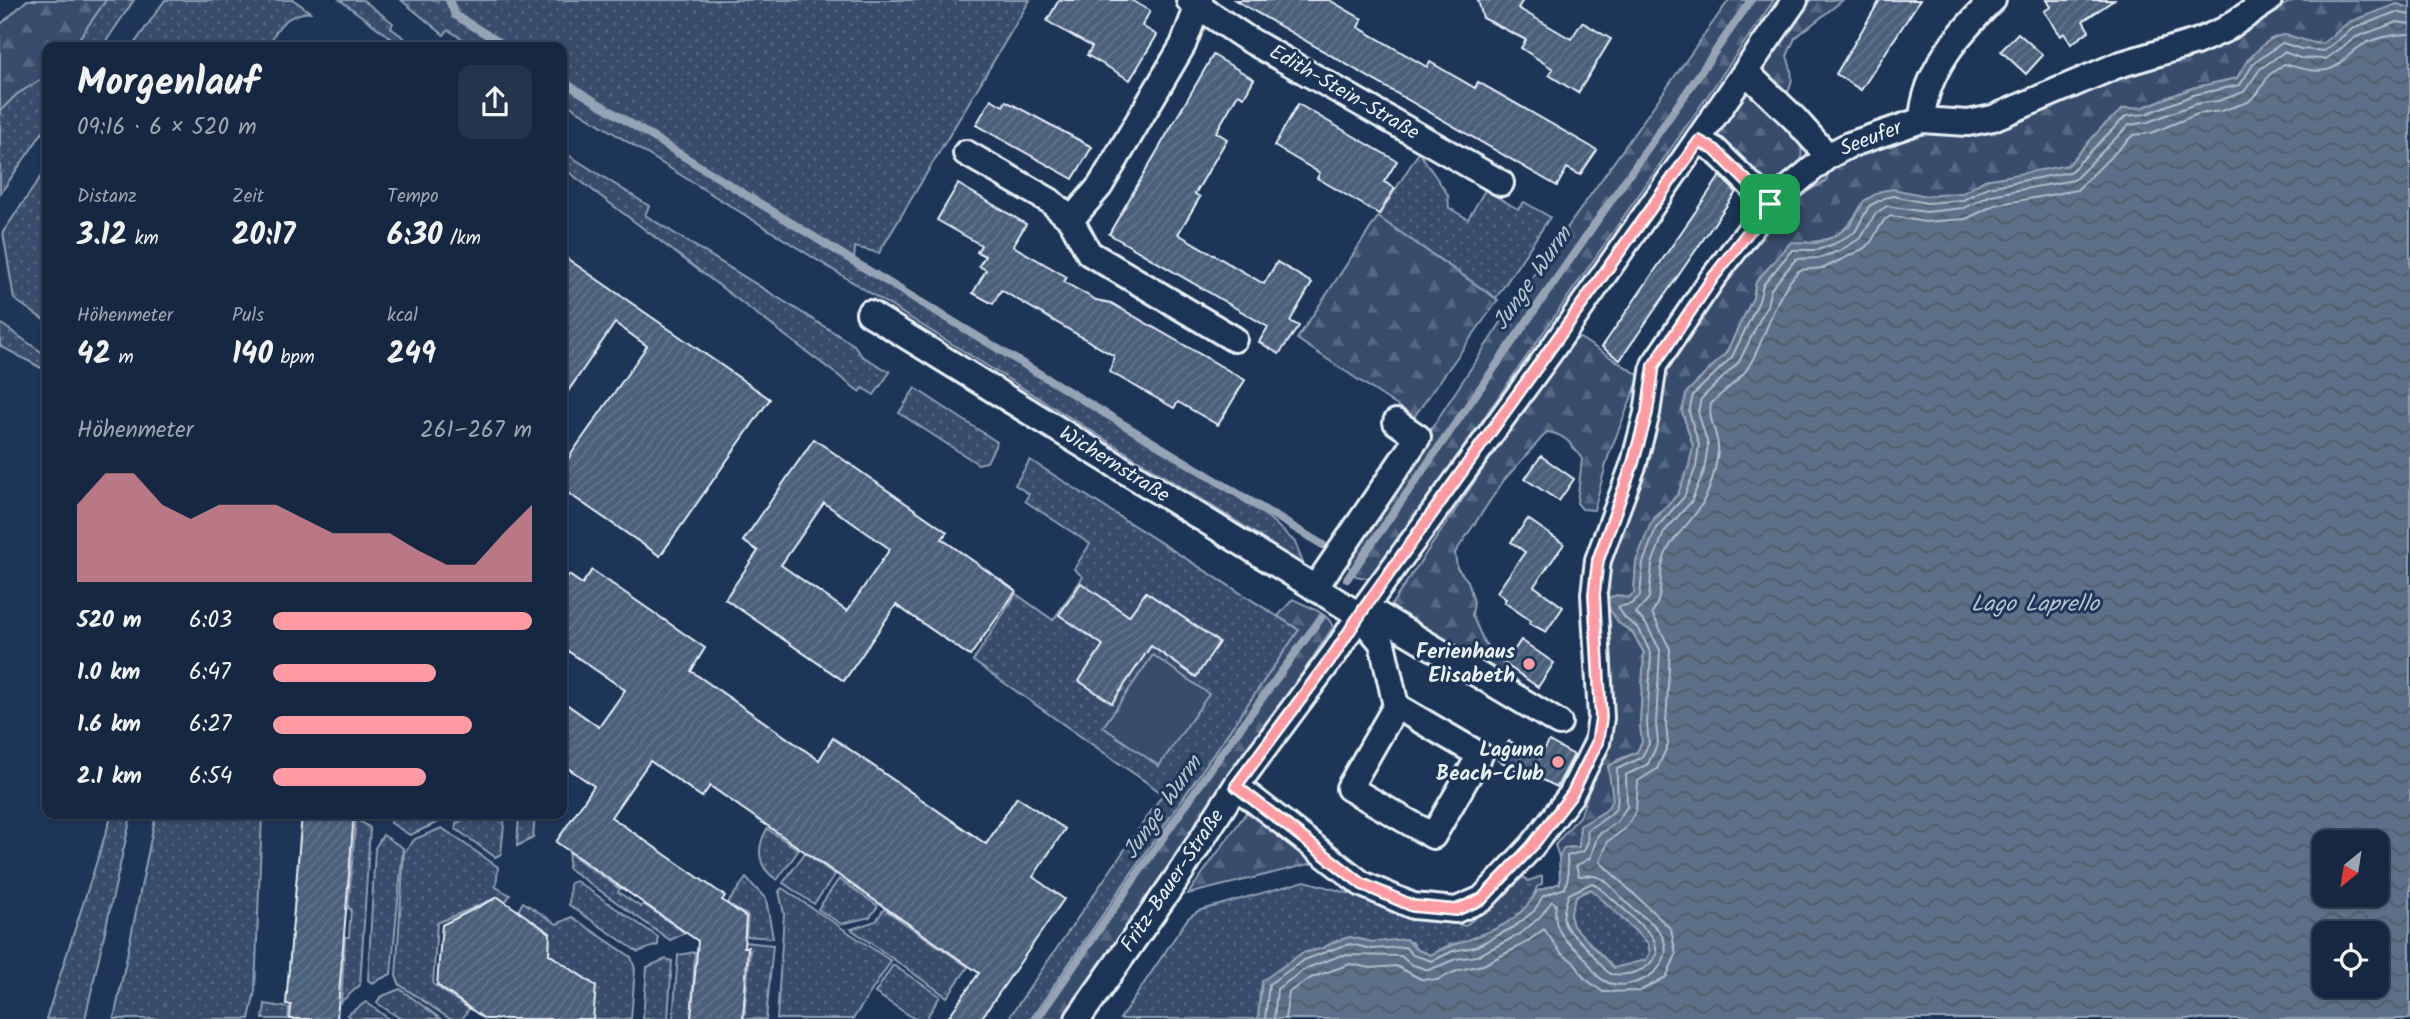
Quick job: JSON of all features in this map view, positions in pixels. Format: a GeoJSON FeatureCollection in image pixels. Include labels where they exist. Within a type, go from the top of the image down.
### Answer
{"type":"FeatureCollection","features":[{"type":"Feature","properties":{"kind":"street","name":"Fritz-Bauer-Straße"},"geometry":{"type":"LineString","coordinates":[[1078,1019],[1175,881],[1236,786],[1335,653],[1362,611],[1699,141],[1795,0]]}},
{"type":"Feature","properties":{"kind":"street","name":"Seeufer"},"geometry":{"type":"LineString","coordinates":[[1922,120],[1923,106],[1941,62],[1961,33],[1993,0]]}},
{"type":"Feature","properties":{"kind":"street","name":"Seeufer"},"geometry":{"type":"LineString","coordinates":[[1236,786],[1362,884],[1413,906],[1456,910],[1482,899],[1532,846],[1572,794],[1597,743],[1600,691],[1594,594],[1598,560],[1633,463],[1647,413],[1654,365],[1712,279],[1770,204],[1828,156],[1879,133],[1922,120],[1968,122],[1993,118],[2118,65],[2196,42],[2224,30],[2269,0]]}},
{"type":"Feature","properties":{"kind":"street"},"geometry":{"type":"LineString","coordinates":[[1071,220],[1107,174],[1183,45],[1195,2]]}},
{"type":"Feature","properties":{"kind":"street","name":"Edith-Stein-Straße"},"geometry":{"type":"LineString","coordinates":[[1195,2],[1246,38],[1501,183]]}},
{"type":"Feature","properties":{"kind":"street"},"geometry":{"type":"LineString","coordinates":[[1746,72],[1796,118],[1828,156]]}},
{"type":"Feature","properties":{"kind":"street"},"geometry":{"type":"LineString","coordinates":[[1699,141],[1715,150],[1770,204]]}},
{"type":"Feature","properties":{"kind":"street"},"geometry":{"type":"LineString","coordinates":[[966,153],[1050,201],[1071,220],[1090,253],[1234,339]]}},
{"type":"Feature","properties":{"kind":"street","name":"Wichernstraße"},"geometry":{"type":"LineString","coordinates":[[869,313],[1315,589],[1362,611]]}},
{"type":"Feature","properties":{"kind":"street"},"geometry":{"type":"LineString","coordinates":[[1315,589],[1418,438],[1396,422]]}},
{"type":"Feature","properties":{"kind":"street"},"geometry":{"type":"LineString","coordinates":[[1362,611],[1382,643],[1396,706],[1349,788],[1433,836],[1480,755],[1396,706]]}},
{"type":"Feature","properties":{"kind":"street"},"geometry":{"type":"LineString","coordinates":[[1362,611],[1559,723]]}},
{"type":"Feature","properties":{"kind":"green space"},"geometry":{"type":"Polygon","coordinates":[[[27,0],[106,0],[77,42],[42,42],[42,79],[17,94],[0,111],[0,25],[27,0]]]}},
{"type":"Feature","properties":{"kind":"green space"},"geometry":{"type":"Polygon","coordinates":[[[106,0],[134,0],[105,42],[77,42],[106,0]]]}},
{"type":"Feature","properties":{"kind":"green space"},"geometry":{"type":"Polygon","coordinates":[[[165,0],[294,0],[310,12],[289,18],[279,27],[271,42],[136,42],[165,0]]]}},
{"type":"Feature","properties":{"kind":"green space"},"geometry":{"type":"Polygon","coordinates":[[[340,0],[363,0],[393,23],[391,28],[409,42],[396,42],[340,0]]]}},
{"type":"Feature","properties":{"kind":"green space"},"geometry":{"type":"Polygon","coordinates":[[[401,0],[1030,0],[879,253],[855,247],[854,261],[991,347],[1171,451],[1270,519],[1295,542],[1306,571],[1257,542],[1260,536],[567,104],[567,42],[468,42],[448,30],[444,35],[401,0]]]}},
{"type":"Feature","properties":{"kind":"green space"},"geometry":{"type":"Polygon","coordinates":[[[1729,0],[1774,0],[1375,575],[1370,579],[1356,576],[1347,565],[1348,556],[1513,304],[1729,0]]]}},
{"type":"Feature","properties":{"kind":"green space"},"geometry":{"type":"Polygon","coordinates":[[[1811,0],[1843,0],[1795,38],[1787,56],[1792,73],[1791,84],[1783,99],[1757,76],[1811,0]]]}},
{"type":"Feature","properties":{"kind":"green space"},"geometry":{"type":"Polygon","coordinates":[[[2295,0],[2410,0],[2410,8],[2397,4],[2322,44],[2302,42],[2289,35],[2248,59],[2237,78],[2192,88],[2144,107],[2123,109],[2068,165],[2057,169],[1985,180],[1963,193],[1864,201],[1850,222],[1836,235],[1817,241],[1791,242],[1756,282],[1753,298],[1726,353],[1687,392],[1682,411],[1693,446],[1689,466],[1678,494],[1654,518],[1636,562],[1634,593],[1628,598],[1617,595],[1606,604],[1619,623],[1633,633],[1644,653],[1640,724],[1642,742],[1637,752],[1617,760],[1609,771],[1613,800],[1607,810],[1579,831],[1582,841],[1579,847],[1564,848],[1559,857],[1555,845],[1581,814],[1604,746],[1603,572],[1665,364],[1778,207],[1826,181],[1832,161],[2132,66],[2217,47],[2240,35],[2266,13],[2295,0]]]}},
{"type":"Feature","properties":{"kind":"green space"},"geometry":{"type":"Polygon","coordinates":[[[42,79],[42,133],[0,194],[0,111],[17,94],[42,79]]]}},
{"type":"Feature","properties":{"kind":"green space"},"geometry":{"type":"Polygon","coordinates":[[[1749,86],[1800,131],[1801,161],[1796,173],[1770,188],[1713,139],[1749,86]]]}},
{"type":"Feature","properties":{"kind":"green space"},"geometry":{"type":"Polygon","coordinates":[[[1419,152],[1448,195],[1449,208],[1468,219],[1485,190],[1518,209],[1524,202],[1550,217],[1496,298],[1378,217],[1419,152]]]}},
{"type":"Feature","properties":{"kind":"green space"},"geometry":{"type":"Polygon","coordinates":[[[567,154],[649,206],[645,215],[854,345],[862,356],[890,372],[874,395],[863,388],[860,392],[567,171],[567,154]]]}},
{"type":"Feature","properties":{"kind":"green space"},"geometry":{"type":"Polygon","coordinates":[[[42,175],[42,319],[14,299],[3,232],[42,175]]]}},
{"type":"Feature","properties":{"kind":"green space"},"geometry":{"type":"Polygon","coordinates":[[[1378,217],[1498,300],[1414,417],[1297,339],[1378,217]]]}},
{"type":"Feature","properties":{"kind":"green space"},"geometry":{"type":"Polygon","coordinates":[[[0,323],[42,352],[42,368],[0,346],[0,323]]]}},
{"type":"Feature","properties":{"kind":"green space"},"geometry":{"type":"Polygon","coordinates":[[[1580,338],[1640,376],[1608,457],[1594,510],[1582,509],[1577,503],[1582,459],[1563,438],[1547,432],[1504,480],[1455,553],[1457,568],[1468,581],[1474,602],[1472,615],[1484,642],[1524,688],[1387,611],[1569,342],[1580,338]]]}},
{"type":"Feature","properties":{"kind":"green space"},"geometry":{"type":"Polygon","coordinates":[[[915,388],[997,442],[987,462],[978,464],[899,413],[915,388]]]}},
{"type":"Feature","properties":{"kind":"green space"},"geometry":{"type":"Polygon","coordinates":[[[1030,460],[1299,630],[1031,1019],[1008,1019],[1163,794],[973,661],[1016,594],[1053,620],[1083,577],[1074,569],[1090,544],[1025,501],[1029,494],[1015,485],[1030,460]]]}},
{"type":"Feature","properties":{"kind":"green space"},"geometry":{"type":"Polygon","coordinates":[[[1293,599],[1327,617],[1333,627],[1180,859],[1063,1019],[1031,1019],[1299,630],[1278,616],[1293,599]]]}},
{"type":"Feature","properties":{"kind":"green space"},"geometry":{"type":"Polygon","coordinates":[[[1153,655],[1209,694],[1159,766],[1103,727],[1153,655]]]}},
{"type":"Feature","properties":{"kind":"green space"},"geometry":{"type":"Polygon","coordinates":[[[1251,806],[1317,857],[1314,863],[1188,894],[1251,806]]]}},
{"type":"Feature","properties":{"kind":"green space"},"geometry":{"type":"Polygon","coordinates":[[[110,819],[130,819],[85,1019],[46,1019],[110,819]]]}},
{"type":"Feature","properties":{"kind":"green space"},"geometry":{"type":"Polygon","coordinates":[[[155,819],[262,819],[255,991],[249,1019],[114,1019],[155,819]]]}},
{"type":"Feature","properties":{"kind":"green space"},"geometry":{"type":"Polygon","coordinates":[[[357,819],[370,828],[360,985],[341,1002],[345,937],[349,937],[351,909],[348,908],[357,819]]]}},
{"type":"Feature","properties":{"kind":"green space"},"geometry":{"type":"Polygon","coordinates":[[[392,819],[445,819],[410,835],[391,823],[392,819]]]}},
{"type":"Feature","properties":{"kind":"green space"},"geometry":{"type":"Polygon","coordinates":[[[465,819],[504,819],[501,854],[495,857],[456,829],[456,823],[465,819]]]}},
{"type":"Feature","properties":{"kind":"green space"},"geometry":{"type":"Polygon","coordinates":[[[519,819],[535,819],[533,838],[517,846],[519,819]]]}},
{"type":"Feature","properties":{"kind":"green space"},"geometry":{"type":"Polygon","coordinates":[[[442,828],[498,867],[496,887],[510,895],[504,904],[496,898],[437,923],[433,984],[469,1009],[462,1019],[450,1019],[400,985],[396,976],[404,852],[415,839],[442,828]]]}},
{"type":"Feature","properties":{"kind":"green space"},"geometry":{"type":"Polygon","coordinates":[[[767,829],[799,850],[777,880],[765,869],[760,857],[761,843],[767,829]]]}},
{"type":"Feature","properties":{"kind":"green space"},"geometry":{"type":"Polygon","coordinates":[[[383,835],[403,848],[391,974],[372,983],[368,980],[375,848],[383,835]]]}},
{"type":"Feature","properties":{"kind":"green space"},"geometry":{"type":"Polygon","coordinates":[[[569,853],[620,889],[618,892],[641,907],[643,904],[685,933],[670,940],[568,868],[569,853]]]}},
{"type":"Feature","properties":{"kind":"green space"},"geometry":{"type":"Polygon","coordinates":[[[805,853],[835,875],[814,904],[783,883],[805,853]]]}},
{"type":"Feature","properties":{"kind":"green space"},"geometry":{"type":"Polygon","coordinates":[[[1521,874],[1528,881],[1542,876],[1542,884],[1537,887],[1529,906],[1511,921],[1472,941],[1451,944],[1430,955],[1416,949],[1412,942],[1372,942],[1350,937],[1321,949],[1302,953],[1260,991],[1258,1019],[1120,1019],[1188,918],[1198,911],[1305,881],[1465,926],[1503,896],[1521,874]]]}},
{"type":"Feature","properties":{"kind":"green space"},"geometry":{"type":"Polygon","coordinates":[[[746,878],[766,899],[773,938],[746,936],[748,916],[727,904],[746,878]]]}},
{"type":"Feature","properties":{"kind":"green space"},"geometry":{"type":"Polygon","coordinates":[[[839,879],[878,906],[870,917],[841,924],[818,909],[839,879]]]}},
{"type":"Feature","properties":{"kind":"green space"},"geometry":{"type":"Polygon","coordinates":[[[576,881],[658,937],[658,945],[638,952],[569,905],[570,883],[576,881]]]}},
{"type":"Feature","properties":{"kind":"green space"},"geometry":{"type":"Polygon","coordinates":[[[782,888],[891,961],[853,1019],[777,1019],[784,914],[779,891],[782,888]]]}},
{"type":"Feature","properties":{"kind":"green space"},"geometry":{"type":"Polygon","coordinates":[[[1591,889],[1648,943],[1650,953],[1646,960],[1614,968],[1573,926],[1570,915],[1576,896],[1591,889]]]}},
{"type":"Feature","properties":{"kind":"green space"},"geometry":{"type":"Polygon","coordinates":[[[523,902],[557,924],[572,917],[631,957],[635,969],[631,1019],[590,1019],[546,953],[548,933],[518,911],[523,902]]]}},
{"type":"Feature","properties":{"kind":"green space"},"geometry":{"type":"Polygon","coordinates":[[[884,909],[968,967],[947,997],[851,929],[876,921],[884,909]]]}},
{"type":"Feature","properties":{"kind":"green space"},"geometry":{"type":"Polygon","coordinates":[[[744,942],[773,945],[766,1019],[744,1019],[750,950],[743,950],[744,942]]]}},
{"type":"Feature","properties":{"kind":"green space"},"geometry":{"type":"Polygon","coordinates":[[[695,952],[691,1019],[673,1019],[678,955],[695,952]]]}},
{"type":"Feature","properties":{"kind":"green space"},"geometry":{"type":"Polygon","coordinates":[[[666,959],[672,961],[668,1019],[643,1019],[647,967],[666,959]]]}},
{"type":"Feature","properties":{"kind":"green space"},"geometry":{"type":"Polygon","coordinates":[[[893,965],[940,996],[926,1019],[915,1019],[875,993],[893,965]]]}},
{"type":"Feature","properties":{"kind":"green space"},"geometry":{"type":"Polygon","coordinates":[[[400,989],[441,1019],[401,1019],[377,1003],[380,997],[400,989]]]}},
{"type":"Feature","properties":{"kind":"green space"},"geometry":{"type":"Polygon","coordinates":[[[366,1002],[389,1019],[353,1019],[347,1015],[366,1002]]]}},
{"type":"Feature","properties":{"kind":"green space"},"geometry":{"type":"Polygon","coordinates":[[[265,1004],[289,1008],[288,1019],[263,1019],[265,1004]]]}},
{"type":"Feature","properties":{"kind":"water","name":"Lago Laprello"},"geometry":{"type":"Polygon","coordinates":[[[2397,4],[2410,8],[2410,1019],[1258,1019],[1262,981],[1302,953],[1321,949],[1350,937],[1372,942],[1406,939],[1416,949],[1430,955],[1503,925],[1527,905],[1537,891],[1560,883],[1559,857],[1564,848],[1579,847],[1580,826],[1605,811],[1613,800],[1608,766],[1637,752],[1642,742],[1640,725],[1644,653],[1633,633],[1619,623],[1606,604],[1608,598],[1617,595],[1628,598],[1634,593],[1636,562],[1650,525],[1678,494],[1689,466],[1693,446],[1682,411],[1687,392],[1726,353],[1753,298],[1756,282],[1791,242],[1816,243],[1831,238],[1850,226],[1864,201],[1881,191],[1893,189],[1927,196],[1963,193],[1985,180],[2068,165],[2103,126],[2123,109],[2144,107],[2192,88],[2237,78],[2259,49],[2282,35],[2322,44],[2349,22],[2397,4]],[[1591,889],[1576,896],[1570,915],[1573,926],[1614,968],[1646,960],[1650,953],[1648,943],[1591,889]]]}},
{"type":"Feature","properties":{"kind":"building"},"geometry":{"type":"Polygon","coordinates":[[[1059,0],[1131,0],[1150,11],[1142,26],[1157,35],[1130,80],[1087,55],[1092,47],[1047,21],[1059,0]]]}},
{"type":"Feature","properties":{"kind":"building"},"geometry":{"type":"Polygon","coordinates":[[[1235,0],[1329,0],[1362,19],[1358,27],[1427,67],[1430,62],[1475,88],[1478,82],[1597,150],[1580,175],[1567,168],[1557,186],[1235,0]]]}},
{"type":"Feature","properties":{"kind":"building"},"geometry":{"type":"Polygon","coordinates":[[[1478,0],[1523,0],[1518,8],[1571,39],[1582,22],[1611,39],[1578,93],[1549,75],[1553,69],[1521,48],[1526,40],[1483,18],[1478,0]]]}},
{"type":"Feature","properties":{"kind":"building"},"geometry":{"type":"Polygon","coordinates":[[[1880,0],[1920,0],[1861,90],[1836,74],[1880,0]]]}},
{"type":"Feature","properties":{"kind":"building"},"geometry":{"type":"Polygon","coordinates":[[[2047,0],[2114,0],[2083,21],[2089,31],[2071,44],[2064,33],[2061,36],[2044,11],[2051,7],[2047,0]]]}},
{"type":"Feature","properties":{"kind":"building"},"geometry":{"type":"Polygon","coordinates":[[[2018,33],[2043,55],[2026,74],[2001,51],[2018,33]]]}},
{"type":"Feature","properties":{"kind":"building"},"geometry":{"type":"Polygon","coordinates":[[[1213,55],[1254,79],[1244,97],[1238,94],[1216,132],[1227,139],[1195,194],[1200,197],[1178,234],[1264,284],[1277,262],[1312,283],[1290,321],[1299,326],[1279,354],[1259,342],[1268,327],[1109,234],[1213,55]]]}},
{"type":"Feature","properties":{"kind":"building"},"geometry":{"type":"Polygon","coordinates":[[[991,99],[1003,106],[1006,101],[1092,147],[1073,179],[976,125],[991,99]]]}},
{"type":"Feature","properties":{"kind":"building"},"geometry":{"type":"Polygon","coordinates":[[[1298,104],[1397,161],[1384,182],[1395,188],[1379,214],[1317,178],[1320,173],[1274,146],[1298,104]]]}},
{"type":"Feature","properties":{"kind":"building"},"geometry":{"type":"Polygon","coordinates":[[[1720,176],[1736,192],[1620,360],[1602,347],[1720,176]]]}},
{"type":"Feature","properties":{"kind":"building"},"geometry":{"type":"Polygon","coordinates":[[[958,184],[1026,224],[1013,246],[1067,277],[1064,282],[1096,300],[1111,303],[1245,380],[1218,425],[1178,402],[1174,408],[1110,372],[1114,356],[1001,290],[993,304],[973,293],[986,270],[979,266],[985,256],[977,252],[981,245],[937,220],[958,184]]]}},
{"type":"Feature","properties":{"kind":"building"},"geometry":{"type":"Polygon","coordinates":[[[567,258],[770,399],[660,556],[567,492],[567,460],[647,346],[615,323],[567,393],[567,258]]]}},
{"type":"Feature","properties":{"kind":"building"},"geometry":{"type":"Polygon","coordinates":[[[814,439],[947,532],[942,539],[1016,591],[970,656],[896,605],[844,681],[725,599],[758,551],[743,541],[814,439]],[[824,503],[781,565],[847,611],[890,549],[824,503]]]}},
{"type":"Feature","properties":{"kind":"building"},"geometry":{"type":"Polygon","coordinates":[[[1541,456],[1574,479],[1559,501],[1525,479],[1541,456]]]}},
{"type":"Feature","properties":{"kind":"building"},"geometry":{"type":"Polygon","coordinates":[[[1528,519],[1564,544],[1534,586],[1563,607],[1546,632],[1529,623],[1531,621],[1504,602],[1506,599],[1497,592],[1525,552],[1511,542],[1528,519]]]}},
{"type":"Feature","properties":{"kind":"building"},"geometry":{"type":"Polygon","coordinates":[[[592,570],[705,648],[691,671],[819,760],[833,738],[986,844],[1017,797],[1065,829],[1033,877],[1064,899],[981,1019],[947,1019],[979,973],[710,786],[702,797],[650,761],[611,817],[725,896],[722,900],[746,917],[744,947],[748,947],[743,1019],[691,1019],[698,941],[556,842],[594,786],[567,767],[567,705],[599,727],[625,690],[567,650],[567,578],[569,575],[582,584],[592,570]]]}},
{"type":"Feature","properties":{"kind":"building"},"geometry":{"type":"Polygon","coordinates":[[[1081,583],[1129,616],[1146,592],[1219,642],[1196,677],[1151,646],[1112,703],[1079,681],[1103,645],[1059,615],[1081,583]]]}},
{"type":"Feature","properties":{"kind":"building","name":"Ferienhaus Elisabeth"},"geometry":{"type":"Polygon","coordinates":[[[1521,640],[1554,663],[1538,687],[1505,664],[1521,640]]]}},
{"type":"Feature","properties":{"kind":"building"},"geometry":{"type":"Polygon","coordinates":[[[1509,741],[1540,758],[1549,741],[1574,755],[1557,787],[1533,775],[1531,778],[1498,760],[1509,741]]]}},
{"type":"Feature","properties":{"kind":"building"},"geometry":{"type":"Polygon","coordinates":[[[302,819],[354,819],[337,1019],[290,1019],[291,1005],[286,1004],[302,819]]]}},
{"type":"Feature","properties":{"kind":"building"},"geometry":{"type":"Polygon","coordinates":[[[498,897],[550,933],[549,954],[596,986],[593,1019],[485,1019],[437,985],[442,925],[498,897]]]}},
{"type":"Feature","properties":{"kind":"waterway"},"geometry":{"type":"LineString","coordinates":[[449,0],[455,15],[499,42]]}},
{"type":"Feature","properties":{"kind":"waterway","name":"Junge Wurm"},"geometry":{"type":"LineString","coordinates":[[1347,579],[1751,0]]}},
{"type":"Feature","properties":{"kind":"waterway"},"geometry":{"type":"LineString","coordinates":[[567,84],[861,266],[1323,545]]}},
{"type":"Feature","properties":{"kind":"waterway","name":"Junge Wurm"},"geometry":{"type":"LineString","coordinates":[[1037,1019],[1221,754],[1321,618]]}},
{"type":"Feature","properties":{"kind":"place","name":"Ferienhaus Elisabeth"},"geometry":{"type":"Point","coordinates":[1529,664]}},
{"type":"Feature","properties":{"kind":"place","name":"Laguna Beach-Club"},"geometry":{"type":"Point","coordinates":[1558,762]}},
{"type":"Feature","properties":{"kind":"route"},"geometry":{"type":"LineString","coordinates":[[1699,141],[1715,150],[1770,204],[1712,279],[1654,365],[1647,413],[1633,463],[1598,560],[1594,594],[1601,718],[1597,743],[1572,794],[1532,846],[1482,899],[1456,910],[1413,906],[1362,884],[1236,786],[1335,653],[1365,607],[1699,141]]}}]}
